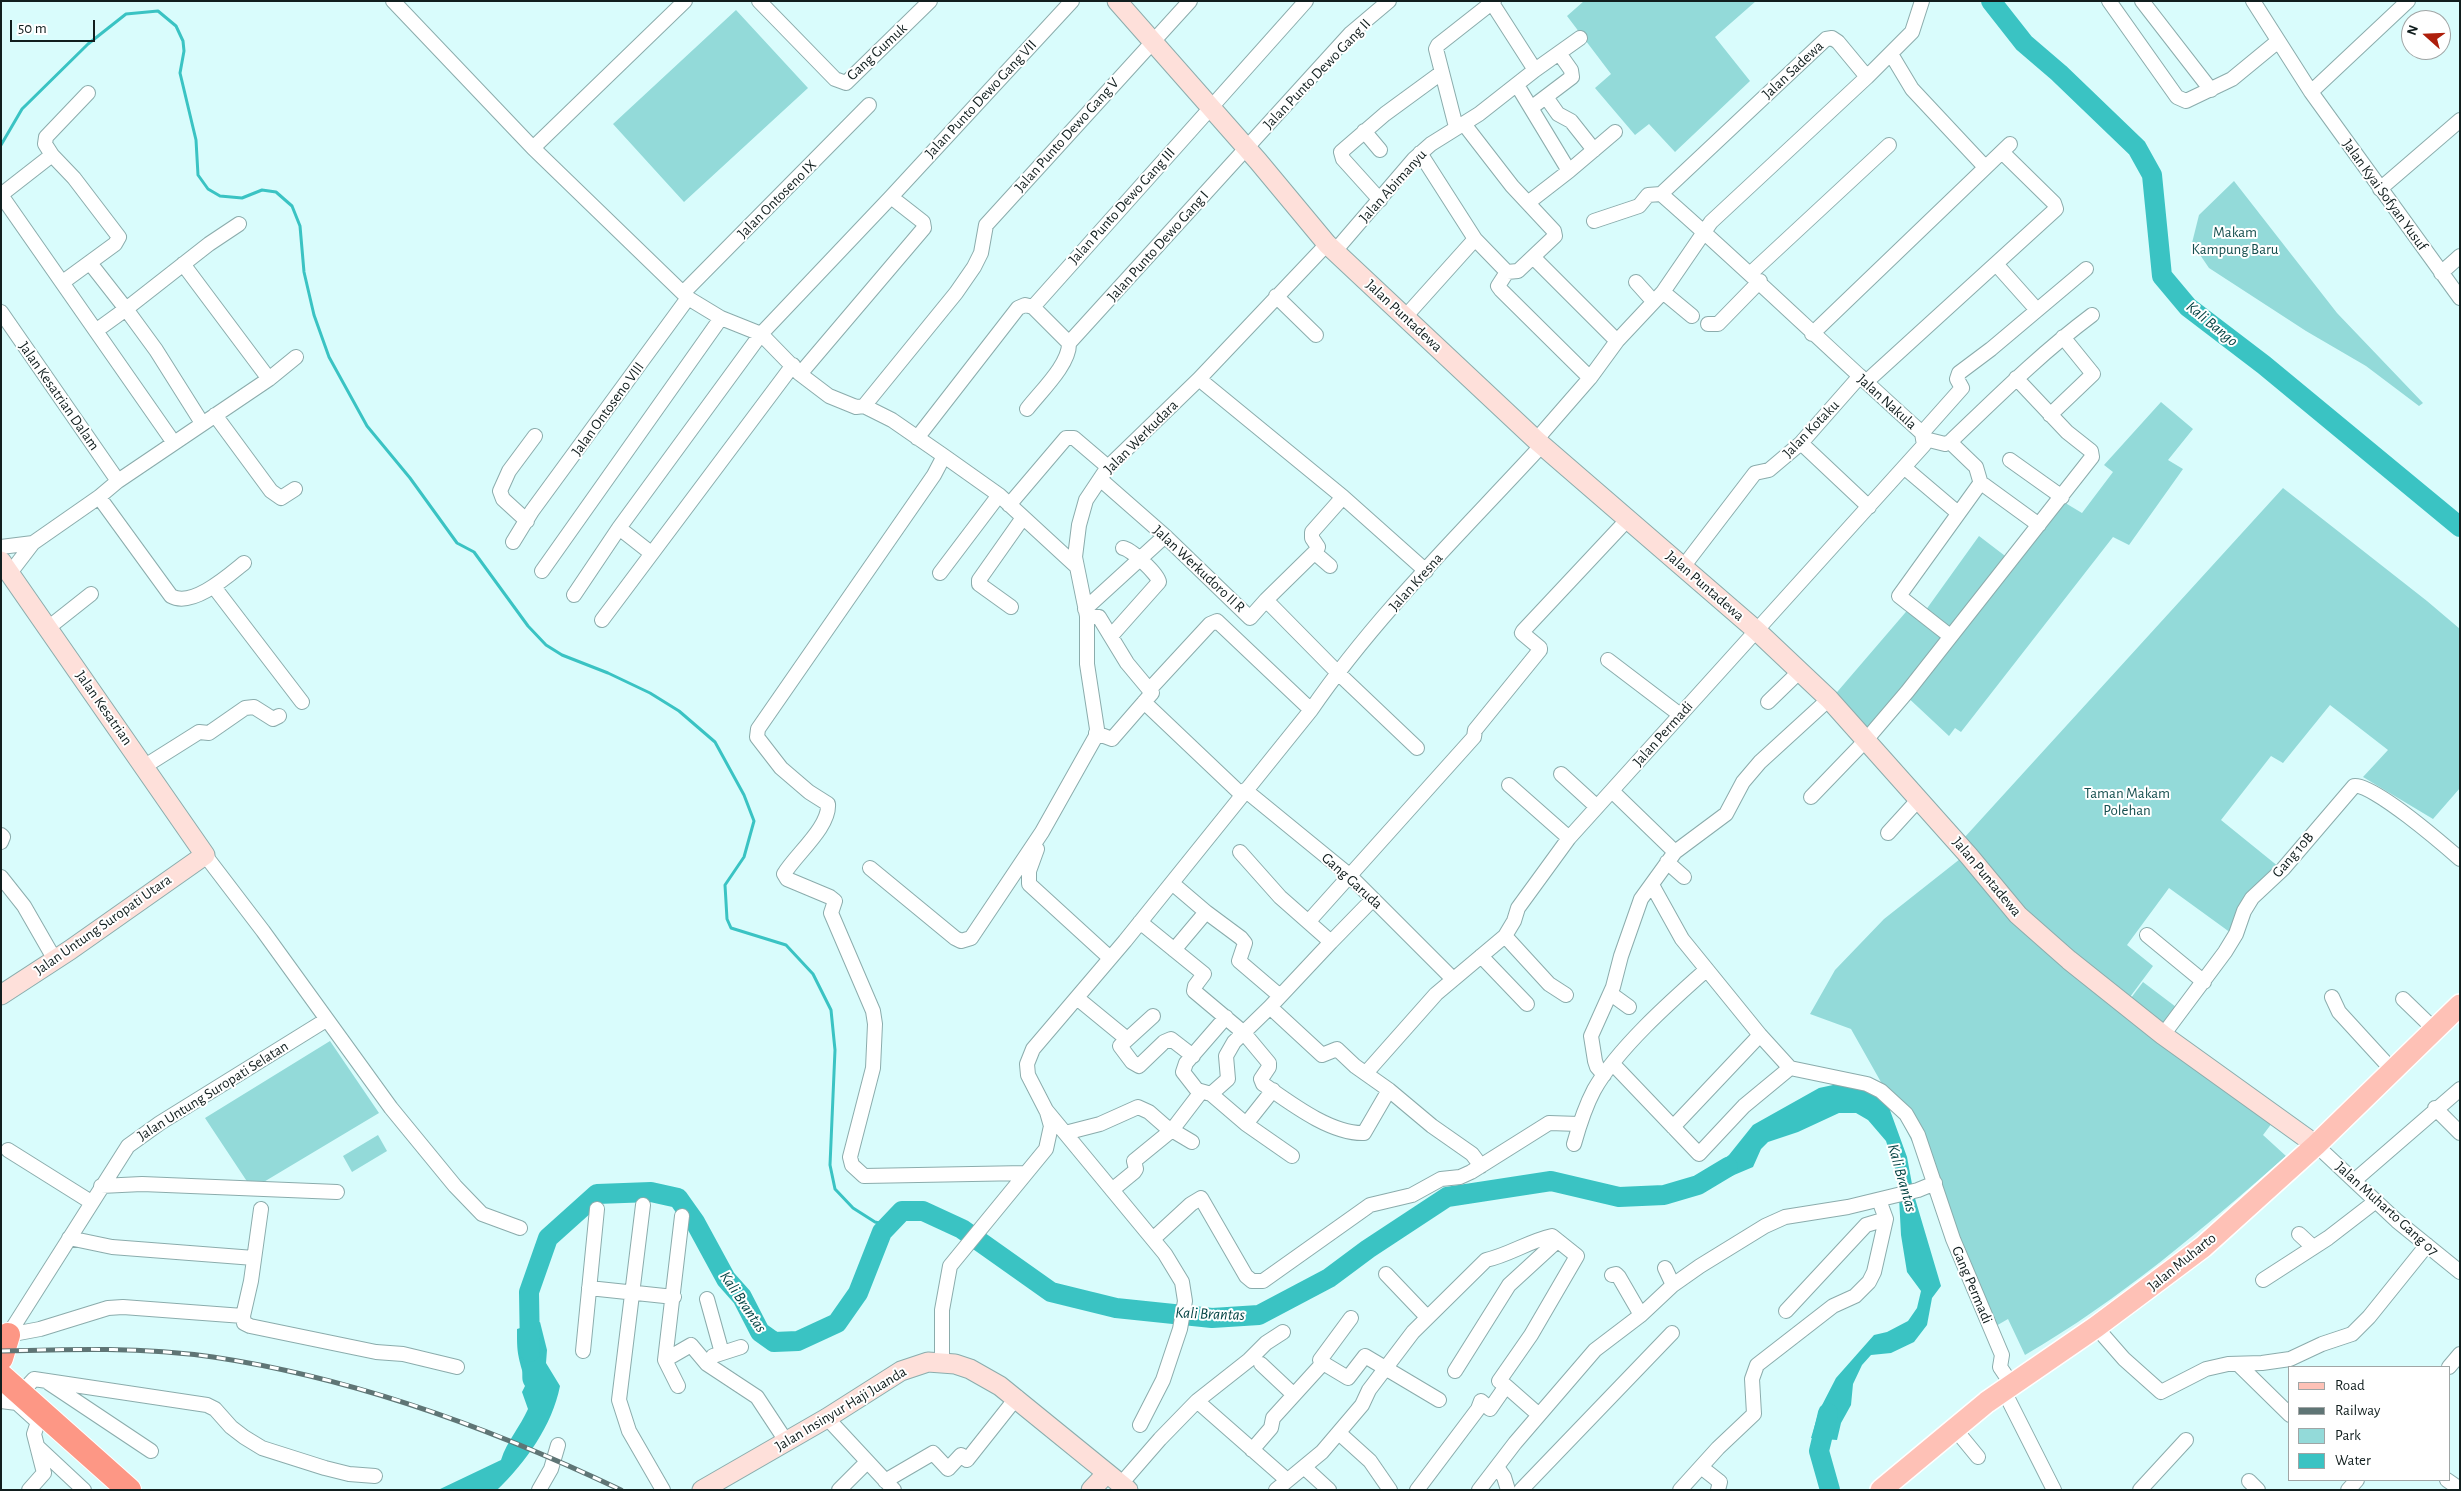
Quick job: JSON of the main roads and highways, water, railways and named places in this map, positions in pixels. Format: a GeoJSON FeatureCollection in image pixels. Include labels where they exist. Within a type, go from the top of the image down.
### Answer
{"type":"FeatureCollection","features":[{"type":"Feature","properties":{"kind":"highway"},"geometry":{"type":"LineString","coordinates":[[4,1340],[6,1381],[129,1490]]}},
{"type":"Feature","properties":{"kind":"main road","name":"Jalan Muharto"},"geometry":{"type":"LineString","coordinates":[[1884,1487],[1987,1402],[2096,1327],[2203,1247],[2316,1145],[2460,1005]]}},
{"type":"Feature","properties":{"kind":"water"},"geometry":{"type":"Polygon","coordinates":[[[1847,1082],[1865,1086],[1887,1102],[1907,1157],[1914,1195],[1941,1286],[1932,1298],[1927,1325],[1914,1342],[1891,1353],[1871,1355],[1862,1365],[1853,1384],[1851,1405],[1841,1423],[1837,1440],[1811,1438],[1819,1411],[1836,1378],[1874,1335],[1887,1332],[1908,1321],[1917,1308],[1921,1291],[1907,1272],[1901,1235],[1898,1178],[1886,1141],[1868,1120],[1856,1113],[1839,1113],[1798,1132],[1768,1142],[1761,1149],[1753,1167],[1708,1186],[1701,1176],[1729,1155],[1753,1125],[1819,1088],[1847,1082]]]}},
{"type":"Feature","properties":{"kind":"water"},"geometry":{"type":"Polygon","coordinates":[[[540,1322],[547,1350],[546,1363],[560,1386],[551,1415],[544,1429],[518,1468],[497,1490],[438,1490],[501,1460],[528,1409],[522,1392],[525,1386],[518,1354],[517,1329],[540,1322]]]}},
{"type":"Feature","properties":{"kind":"waterway","name":"Kali Bango"},"geometry":{"type":"LineString","coordinates":[[1991,1],[2024,43],[2059,73],[2137,148],[2152,175],[2162,276],[2188,307],[2264,365],[2460,527]]}},
{"type":"Feature","properties":{"kind":"waterway"},"geometry":{"type":"LineString","coordinates":[[1,145],[22,109],[88,44],[126,14],[158,11],[176,26],[183,41],[184,51],[180,73],[196,140],[198,175],[208,189],[220,196],[242,198],[262,190],[276,192],[292,206],[300,226],[304,272],[314,315],[329,357],[367,426],[410,478],[457,543],[474,552],[528,626],[546,645],[562,655],[608,673],[650,693],[679,711],[715,742],[744,795],[754,821],[744,857],[725,885],[727,919],[731,928],[786,945],[813,974],[831,1010],[835,1050],[830,1165],[835,1189],[853,1208],[875,1222],[888,1225]]}},
{"type":"Feature","properties":{"kind":"waterway","name":"Kali Brantas"},"geometry":{"type":"LineString","coordinates":[[530,1352],[529,1292],[548,1238],[597,1194],[651,1192],[678,1198],[695,1222],[726,1279],[742,1297],[760,1332],[774,1342],[798,1341],[837,1323],[858,1293],[882,1232],[902,1211],[923,1211],[962,1229],[1051,1292],[1116,1308],[1212,1318],[1259,1315],[1329,1278],[1368,1249],[1447,1197],[1551,1181],[1619,1197],[1664,1195],[1698,1185],[1728,1167]]}},
{"type":"Feature","properties":{"kind":"waterway","name":"Kali Brantas"},"geometry":{"type":"LineString","coordinates":[[1828,1413],[1819,1451],[1830,1490]]}},
{"type":"Feature","properties":{"kind":"railway"},"geometry":{"type":"LineString","coordinates":[[1,1351],[107,1350],[160,1352],[213,1357],[266,1366],[318,1378],[422,1408],[522,1446],[621,1490]]}},
{"type":"Feature","properties":{"kind":"park label","name":"Makam Kampung Baru"},"geometry":{"type":"Point","coordinates":[2235,240]}},
{"type":"Feature","properties":{"kind":"park label","name":"Taman Makam Polehan"},"geometry":{"type":"Point","coordinates":[2127,802]}}]}
